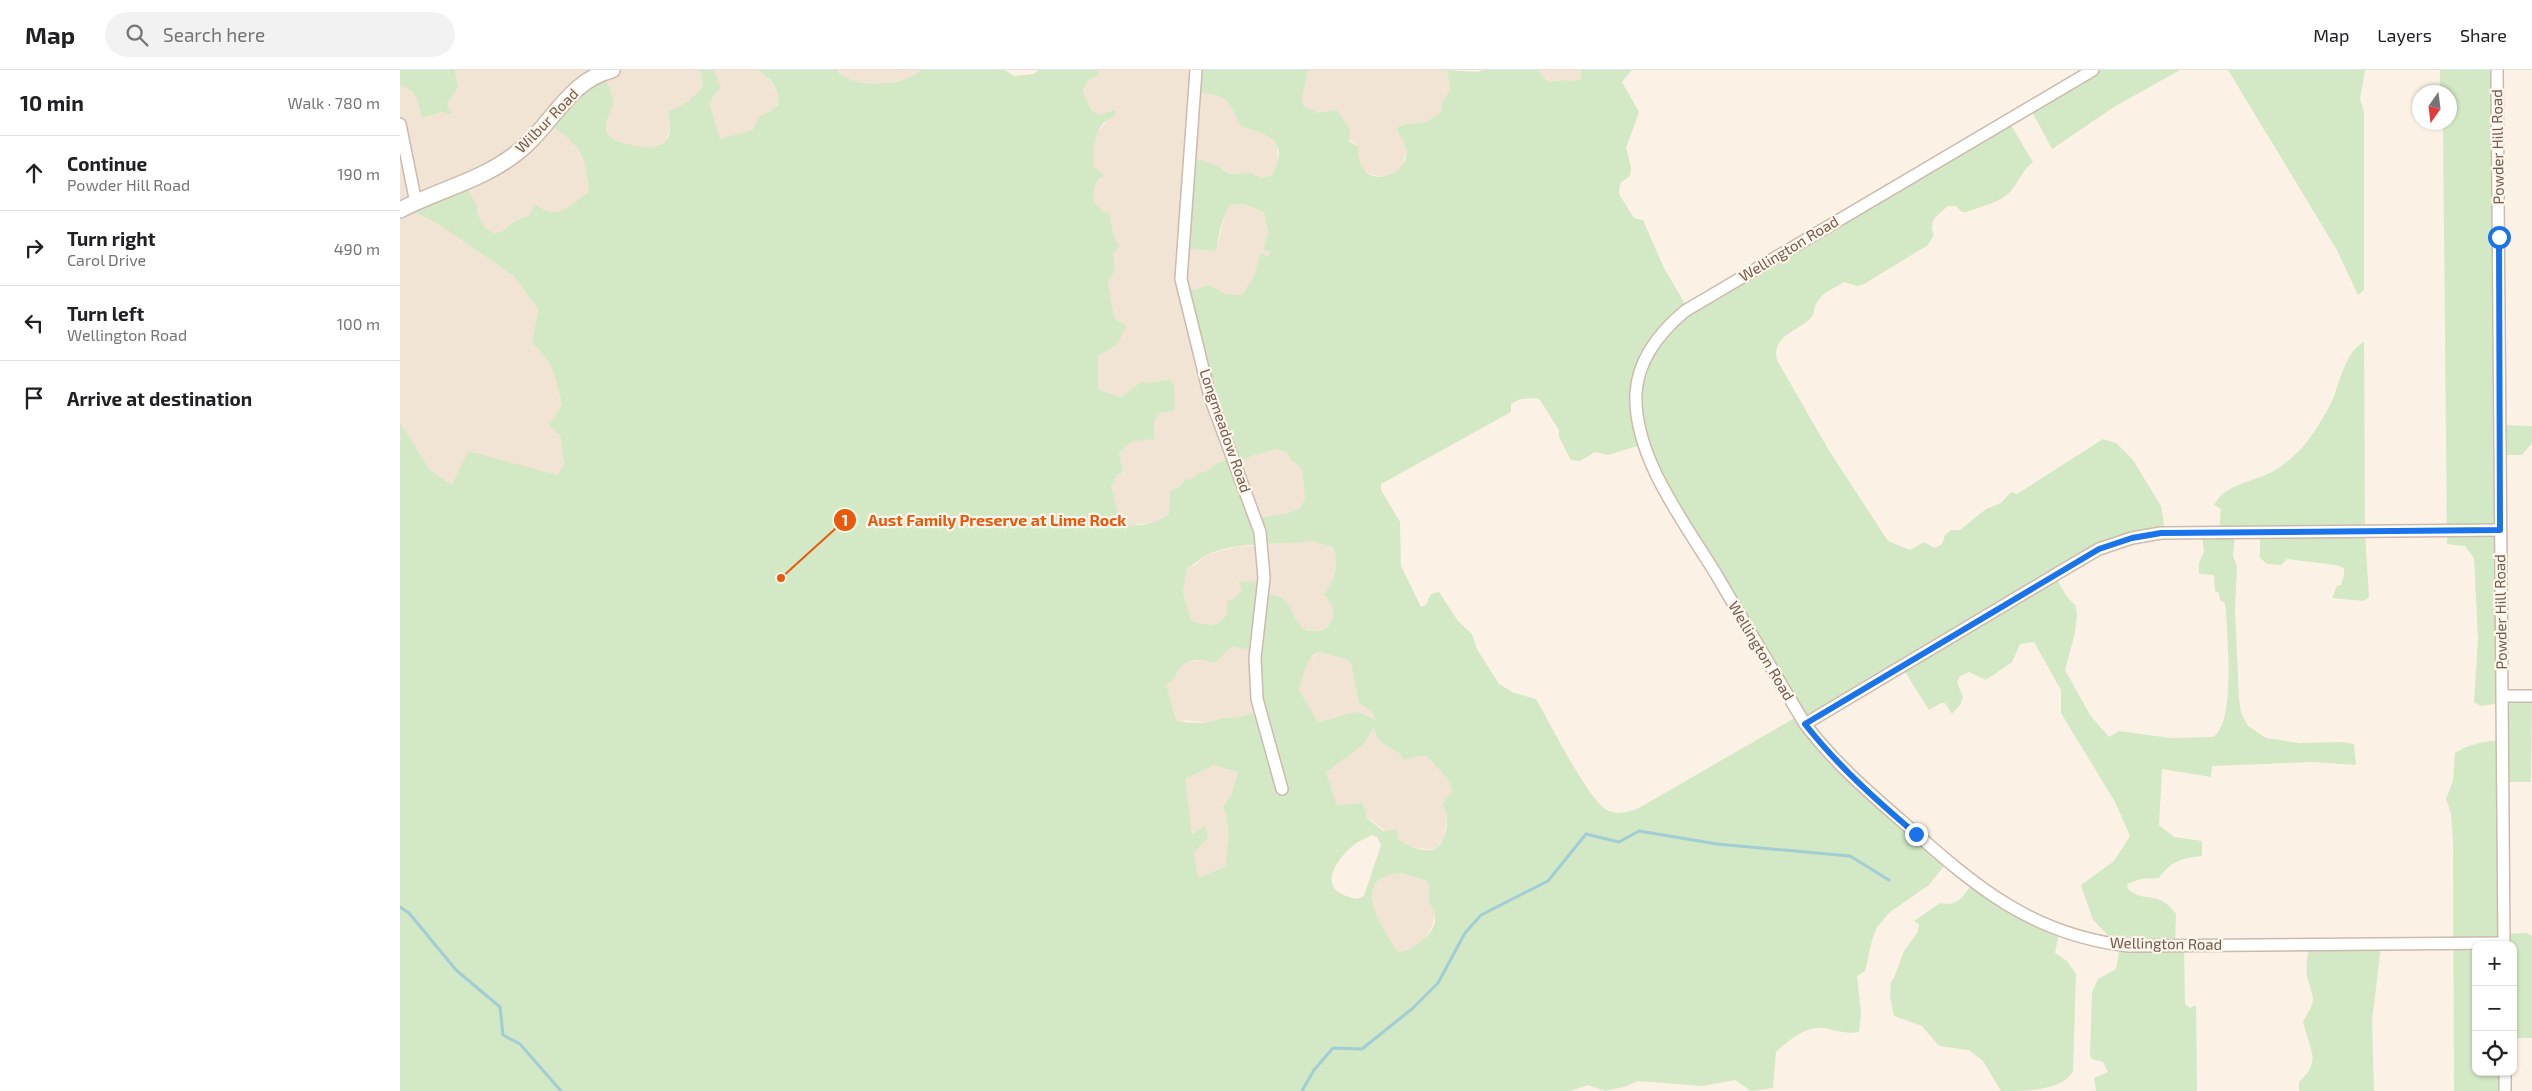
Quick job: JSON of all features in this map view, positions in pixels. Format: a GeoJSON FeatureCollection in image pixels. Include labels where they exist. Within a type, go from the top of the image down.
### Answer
{"type":"FeatureCollection","features":[{"type":"Feature","properties":{"kind":"street","name":"Wilbur Road"},"geometry":{"type":"LineString","coordinates":[[400,210],[480,177],[510,159],[542,129],[575,90],[597,74],[612,70]]}},
{"type":"Feature","properties":{"kind":"street","name":"Longmeadow Road"},"geometry":{"type":"LineString","coordinates":[[1196,70],[1182,279],[1210,397],[1260,532],[1264,578],[1255,658],[1257,699],[1282,789]]}},
{"type":"Feature","properties":{"kind":"street","name":"Wellington Road"},"geometry":{"type":"LineString","coordinates":[[2093,70],[1685,311],[1657,338],[1647,354],[1640,372],[1636,391],[1638,429],[1644,446],[1658,477],[1805,724],[1826,752],[1852,778],[1951,864],[1999,901],[2058,931],[2099,942],[2129,946],[2472,944]]}},
{"type":"Feature","properties":{"kind":"street","name":"Powder Hill Road"},"geometry":{"type":"LineString","coordinates":[[2497,70],[2504,941]]}},
{"type":"Feature","properties":{"kind":"street"},"geometry":{"type":"LineString","coordinates":[[400,124],[416,203]]}},
{"type":"Feature","properties":{"kind":"street"},"geometry":{"type":"LineString","coordinates":[[1805,724],[2099,549],[2132,538],[2161,533],[2500,530]]}},
{"type":"Feature","properties":{"kind":"street"},"geometry":{"type":"LineString","coordinates":[[2502,696],[2532,696]]}},
{"type":"Feature","properties":{"kind":"street"},"geometry":{"type":"LineString","coordinates":[[2505,1091],[2506,1076]]}},
{"type":"Feature","properties":{"kind":"shaded area"},"geometry":{"type":"Polygon","coordinates":[[[455,70],[597,70],[548,124],[571,138],[587,167],[590,192],[567,210],[552,213],[544,211],[515,221],[501,232],[494,233],[485,228],[477,213],[408,209],[438,224],[514,276],[538,309],[532,343],[543,351],[556,375],[562,405],[560,435],[564,464],[552,482],[453,486],[430,470],[400,422],[400,85],[407,87],[418,100],[423,118],[442,112],[458,87],[455,70]]]}},
{"type":"Feature","properties":{"kind":"shaded area"},"geometry":{"type":"Polygon","coordinates":[[[622,70],[700,70],[703,85],[689,101],[668,112],[671,124],[666,141],[657,148],[645,149],[613,140],[608,135],[606,126],[613,100],[603,74],[622,70]]]}},
{"type":"Feature","properties":{"kind":"shaded area"},"geometry":{"type":"Polygon","coordinates":[[[714,70],[757,70],[765,74],[778,93],[779,100],[774,109],[759,117],[754,130],[731,151],[718,136],[710,105],[713,96],[720,88],[714,70]]]}},
{"type":"Feature","properties":{"kind":"shaded area"},"geometry":{"type":"Polygon","coordinates":[[[837,70],[920,70],[912,78],[884,84],[849,81],[837,70]]]}},
{"type":"Feature","properties":{"kind":"shaded area"},"geometry":{"type":"Polygon","coordinates":[[[1097,70],[1197,70],[1197,92],[1221,95],[1226,98],[1241,126],[1271,137],[1277,144],[1278,162],[1272,175],[1262,178],[1251,173],[1229,174],[1224,169],[1216,168],[1216,251],[1226,211],[1230,205],[1243,204],[1264,212],[1268,232],[1263,248],[1271,252],[1267,258],[1261,254],[1253,278],[1242,295],[1226,294],[1209,285],[1231,458],[1217,463],[1205,472],[1197,473],[1191,479],[1185,480],[1180,487],[1170,491],[1169,514],[1162,521],[1127,526],[1116,520],[1111,485],[1117,475],[1123,472],[1119,453],[1160,413],[1173,411],[1174,385],[1170,379],[1147,383],[1142,381],[1121,397],[1098,389],[1098,356],[1118,344],[1125,324],[1114,318],[1107,283],[1115,270],[1113,259],[1114,232],[1103,212],[1094,202],[1093,187],[1099,179],[1094,169],[1092,153],[1096,134],[1110,117],[1115,116],[1101,115],[1091,110],[1083,91],[1089,79],[1099,76],[1097,70]]]}},
{"type":"Feature","properties":{"kind":"shaded area"},"geometry":{"type":"Polygon","coordinates":[[[1308,70],[1446,70],[1448,72],[1450,90],[1442,103],[1441,112],[1426,122],[1406,124],[1398,133],[1406,142],[1407,149],[1402,167],[1397,172],[1386,177],[1369,174],[1361,168],[1358,161],[1359,147],[1319,114],[1304,107],[1302,98],[1308,70]]]}},
{"type":"Feature","properties":{"kind":"shaded area"},"geometry":{"type":"Polygon","coordinates":[[[1539,70],[1581,70],[1581,81],[1569,83],[1558,80],[1551,82],[1543,78],[1539,70]]]}},
{"type":"Feature","properties":{"kind":"shaded area"},"geometry":{"type":"Polygon","coordinates":[[[1277,449],[1287,453],[1291,460],[1302,469],[1305,499],[1299,509],[1285,514],[1257,518],[1234,464],[1254,455],[1277,449]]]}},
{"type":"Feature","properties":{"kind":"shaded area"},"geometry":{"type":"Polygon","coordinates":[[[1311,541],[1333,547],[1338,560],[1331,583],[1324,595],[1331,600],[1335,614],[1332,622],[1323,630],[1312,632],[1302,628],[1297,624],[1294,614],[1242,590],[1224,620],[1219,623],[1202,626],[1191,620],[1183,592],[1187,568],[1196,565],[1205,555],[1236,547],[1311,541]]]}},
{"type":"Feature","properties":{"kind":"shaded area"},"geometry":{"type":"Polygon","coordinates":[[[1230,647],[1256,650],[1259,713],[1234,718],[1220,718],[1216,722],[1207,723],[1187,720],[1178,722],[1162,714],[1161,690],[1166,684],[1174,680],[1177,669],[1184,662],[1204,660],[1215,662],[1230,647]]]}},
{"type":"Feature","properties":{"kind":"shaded area"},"geometry":{"type":"Polygon","coordinates":[[[1319,652],[1346,659],[1351,664],[1359,703],[1371,711],[1376,720],[1336,717],[1318,722],[1299,690],[1308,660],[1319,652]]]}},
{"type":"Feature","properties":{"kind":"shaded area"},"geometry":{"type":"Polygon","coordinates":[[[1375,727],[1378,740],[1400,754],[1403,760],[1427,756],[1448,779],[1452,791],[1446,809],[1447,819],[1443,840],[1435,849],[1429,850],[1405,845],[1367,817],[1364,804],[1337,805],[1326,772],[1362,746],[1375,727]]]}},
{"type":"Feature","properties":{"kind":"shaded area"},"geometry":{"type":"Polygon","coordinates":[[[1214,765],[1239,771],[1232,794],[1223,805],[1227,816],[1228,847],[1223,884],[1128,896],[1208,838],[1206,826],[1202,830],[1173,841],[1173,785],[1214,765]]]}},
{"type":"Feature","properties":{"kind":"shaded area"},"geometry":{"type":"Polygon","coordinates":[[[1401,873],[1425,880],[1430,885],[1429,903],[1434,908],[1435,917],[1423,943],[1398,952],[1375,916],[1370,896],[1373,886],[1386,874],[1401,873]]]}},
{"type":"Feature","properties":{"kind":"green space"},"geometry":{"type":"Polygon","coordinates":[[[400,70],[455,70],[458,87],[447,104],[451,114],[442,112],[422,118],[416,98],[410,90],[400,85],[400,70]]]}},
{"type":"Feature","properties":{"kind":"green space"},"geometry":{"type":"Polygon","coordinates":[[[597,70],[622,70],[603,74],[613,97],[613,104],[606,126],[609,136],[619,142],[655,147],[667,140],[670,124],[668,112],[689,101],[703,86],[700,70],[714,70],[721,88],[713,96],[710,105],[720,139],[753,130],[759,117],[774,109],[777,104],[779,98],[775,87],[767,77],[757,70],[837,70],[853,80],[865,83],[878,83],[904,80],[920,70],[1005,70],[1014,76],[1034,74],[1038,70],[1097,70],[1099,76],[1089,79],[1083,91],[1091,110],[1101,115],[1114,110],[1115,116],[1103,124],[1094,145],[1094,168],[1105,175],[1098,180],[1095,186],[1094,202],[1103,212],[1110,213],[1115,241],[1120,245],[1113,254],[1115,270],[1108,283],[1114,318],[1126,325],[1118,344],[1098,356],[1098,389],[1121,397],[1142,381],[1147,383],[1170,379],[1174,385],[1175,408],[1173,411],[1160,413],[1154,420],[1154,439],[1132,441],[1119,453],[1123,472],[1117,475],[1111,486],[1121,523],[1139,525],[1159,520],[1169,514],[1170,491],[1180,487],[1185,480],[1191,479],[1197,473],[1205,472],[1217,463],[1231,458],[1189,291],[1209,285],[1226,294],[1242,295],[1253,278],[1261,253],[1267,257],[1271,252],[1263,249],[1268,232],[1264,212],[1243,204],[1230,205],[1224,215],[1216,251],[1182,248],[1193,158],[1221,168],[1229,174],[1251,173],[1262,178],[1272,175],[1279,154],[1278,147],[1274,141],[1261,133],[1241,126],[1226,100],[1216,95],[1197,92],[1197,70],[1308,70],[1302,98],[1304,107],[1319,113],[1337,110],[1350,130],[1349,141],[1359,147],[1360,164],[1367,173],[1378,177],[1389,175],[1399,169],[1405,159],[1406,147],[1398,133],[1398,127],[1406,124],[1426,122],[1441,112],[1442,103],[1450,90],[1446,70],[1477,72],[1483,70],[1539,70],[1543,78],[1551,82],[1581,80],[1581,70],[1632,70],[1622,82],[1639,112],[1626,148],[1631,167],[1630,176],[1620,183],[1619,194],[1634,218],[1643,220],[1664,268],[1688,309],[2009,122],[2033,162],[2010,192],[1996,201],[1967,212],[1962,212],[1956,206],[1948,206],[1937,215],[1933,222],[1932,230],[1934,235],[1928,245],[1864,284],[1857,286],[1844,282],[1824,294],[1818,300],[1811,318],[1781,340],[1776,352],[1777,360],[1828,449],[1888,541],[1910,550],[1924,542],[1935,548],[1942,544],[1945,535],[1951,530],[1960,530],[1986,509],[2001,503],[2011,492],[2017,494],[2103,439],[2116,443],[2133,460],[2161,506],[2165,530],[2129,540],[2055,576],[2067,597],[2075,605],[2077,613],[2075,633],[2065,670],[2090,715],[2109,737],[2119,731],[2170,738],[2213,737],[2220,728],[2225,715],[2228,678],[2228,640],[2225,603],[2220,600],[2219,593],[2215,591],[2214,575],[2199,574],[2199,563],[2204,552],[2202,534],[2219,532],[2221,509],[2214,505],[2218,498],[2231,488],[2274,471],[2286,463],[2304,446],[2318,427],[2329,406],[2352,352],[2364,342],[2365,534],[2369,597],[2364,601],[2332,598],[2337,586],[2341,585],[2344,575],[2344,568],[2336,565],[2287,559],[2281,565],[2267,564],[2260,558],[2260,536],[2235,533],[2233,556],[2237,566],[2235,610],[2239,699],[2241,713],[2248,726],[2266,738],[2299,743],[2343,742],[2354,744],[2356,765],[2312,762],[2212,766],[2211,777],[2162,769],[2159,825],[2174,837],[2202,841],[2202,856],[2178,861],[2163,872],[2159,878],[2141,879],[2127,884],[2128,889],[2134,893],[2164,902],[2176,914],[2175,947],[2184,948],[2185,1004],[2190,1008],[2196,1005],[2197,1091],[2096,1091],[2094,1078],[2108,1072],[2103,1062],[2092,1059],[2090,1056],[2092,992],[2098,979],[2116,969],[2120,947],[2093,920],[2081,885],[2114,861],[2130,836],[2115,802],[2061,713],[2061,690],[2034,642],[2020,644],[2012,662],[1986,680],[1969,672],[1960,676],[1957,682],[1963,697],[1960,705],[1952,714],[1945,703],[1941,703],[1929,710],[1902,667],[1806,725],[1947,862],[1929,885],[1890,912],[1877,927],[1865,971],[1857,976],[1861,1013],[1859,1032],[1854,1033],[1824,1028],[1804,1031],[1776,1052],[1773,1088],[1751,1091],[1735,1080],[1703,1086],[1638,1081],[1624,1087],[1605,1091],[1588,1085],[1570,1091],[400,1091],[400,422],[430,470],[452,485],[468,451],[557,475],[564,464],[560,435],[549,425],[562,405],[558,387],[549,363],[532,343],[538,309],[514,276],[438,224],[408,209],[465,185],[477,206],[477,213],[485,228],[494,233],[501,232],[515,221],[529,216],[535,204],[551,212],[557,212],[569,207],[589,192],[586,169],[583,159],[574,145],[548,124],[597,70]],[[1536,398],[1520,399],[1511,404],[1511,412],[1381,484],[1381,490],[1400,522],[1401,566],[1421,607],[1426,605],[1431,594],[1439,592],[1458,621],[1472,634],[1477,649],[1499,684],[1514,693],[1536,699],[1581,779],[1601,806],[1613,812],[1631,811],[1798,716],[1641,445],[1608,455],[1595,452],[1580,461],[1571,460],[1559,437],[1559,430],[1540,400],[1536,398]],[[1277,449],[1254,455],[1235,464],[1257,518],[1285,514],[1299,509],[1305,499],[1302,469],[1291,460],[1287,453],[1277,449]],[[1311,541],[1244,545],[1218,550],[1206,555],[1187,568],[1183,592],[1191,620],[1211,625],[1222,621],[1227,610],[1227,602],[1235,598],[1242,590],[1239,582],[1263,581],[1263,593],[1282,598],[1301,626],[1311,631],[1325,629],[1332,619],[1333,613],[1329,600],[1324,595],[1335,572],[1336,560],[1333,547],[1311,541]],[[1231,647],[1215,663],[1201,660],[1189,661],[1180,668],[1174,680],[1166,684],[1176,721],[1205,723],[1220,718],[1234,718],[1259,712],[1256,650],[1231,647]],[[1319,652],[1311,658],[1299,690],[1318,722],[1357,712],[1376,720],[1371,711],[1359,703],[1351,664],[1346,659],[1319,652]],[[1374,728],[1362,746],[1326,772],[1337,805],[1364,804],[1367,818],[1383,831],[1397,830],[1398,839],[1405,844],[1426,850],[1435,849],[1439,845],[1445,834],[1447,821],[1445,809],[1442,805],[1452,791],[1448,779],[1427,756],[1403,760],[1400,754],[1378,740],[1374,728]],[[1214,765],[1185,779],[1192,834],[1206,826],[1208,838],[1194,852],[1198,878],[1225,867],[1228,828],[1223,806],[1232,794],[1238,772],[1214,765]],[[1371,835],[1345,853],[1336,865],[1333,871],[1332,884],[1337,891],[1345,896],[1357,899],[1364,896],[1381,845],[1377,837],[1371,835]],[[1401,873],[1385,877],[1375,884],[1372,893],[1377,917],[1398,952],[1415,946],[1429,934],[1435,919],[1434,911],[1429,903],[1429,885],[1425,880],[1401,873]]]}},
{"type":"Feature","properties":{"kind":"green space"},"geometry":{"type":"Polygon","coordinates":[[[2095,70],[2180,70],[2114,107],[2052,149],[2031,110],[2095,70]]]}},
{"type":"Feature","properties":{"kind":"green space"},"geometry":{"type":"Polygon","coordinates":[[[2228,70],[2365,70],[2360,99],[2364,113],[2364,290],[2358,295],[2337,250],[2228,70]]]}},
{"type":"Feature","properties":{"kind":"green space"},"geometry":{"type":"Polygon","coordinates":[[[2440,70],[2498,70],[2501,425],[2532,426],[2532,443],[2522,455],[2501,455],[2503,693],[2532,696],[2531,782],[2504,782],[2505,934],[2527,933],[2532,936],[2532,1038],[2517,1038],[2517,941],[2472,941],[2472,1076],[2506,1076],[2506,1091],[2454,1091],[2453,842],[2451,813],[2446,799],[2453,781],[2455,753],[2466,747],[2503,740],[2501,703],[2481,706],[2474,702],[2478,638],[2474,558],[2465,546],[2447,544],[2443,130],[2457,130],[2457,85],[2440,85],[2440,70]]]}},
{"type":"Feature","properties":{"kind":"green space"},"geometry":{"type":"Polygon","coordinates":[[[1974,883],[2059,934],[2055,953],[2067,961],[2076,974],[2073,1071],[2061,1083],[2021,1091],[2001,1091],[1983,1061],[1969,1050],[1939,1046],[1922,1026],[1894,1016],[1890,996],[1891,981],[1894,978],[1904,951],[1918,932],[1919,924],[1914,921],[1940,903],[1956,902],[1974,883]]]}},
{"type":"Feature","properties":{"kind":"green space"},"geometry":{"type":"Polygon","coordinates":[[[2381,946],[2372,1021],[2374,1091],[2299,1091],[2299,1082],[2311,1067],[2312,1061],[2311,1047],[2303,1021],[2311,1008],[2313,999],[2306,973],[2309,947],[2381,946]]]}},
{"type":"Feature","properties":{"kind":"waterway"},"geometry":{"type":"LineString","coordinates":[[1302,1091],[1314,1070],[1333,1048],[1362,1049],[1413,1008],[1438,983],[1465,933],[1481,915],[1548,881],[1586,834],[1619,842],[1639,831],[1717,844],[1850,856],[1889,880]]}},
{"type":"Feature","properties":{"kind":"waterway"},"geometry":{"type":"LineString","coordinates":[[400,907],[409,913],[456,970],[500,1007],[503,1035],[520,1044],[561,1091]]}},
{"type":"Feature","properties":{"kind":"place","name":"Aust Family Preserve at Lime Rock"},"geometry":{"type":"Point","coordinates":[781,578]}},
{"type":"Feature","properties":{"kind":"route"},"geometry":{"type":"LineString","coordinates":[[1916,834],[1852,778],[1826,752],[1805,724],[2099,549],[2132,538],[2161,533],[2500,530],[2499,237]]}}]}
